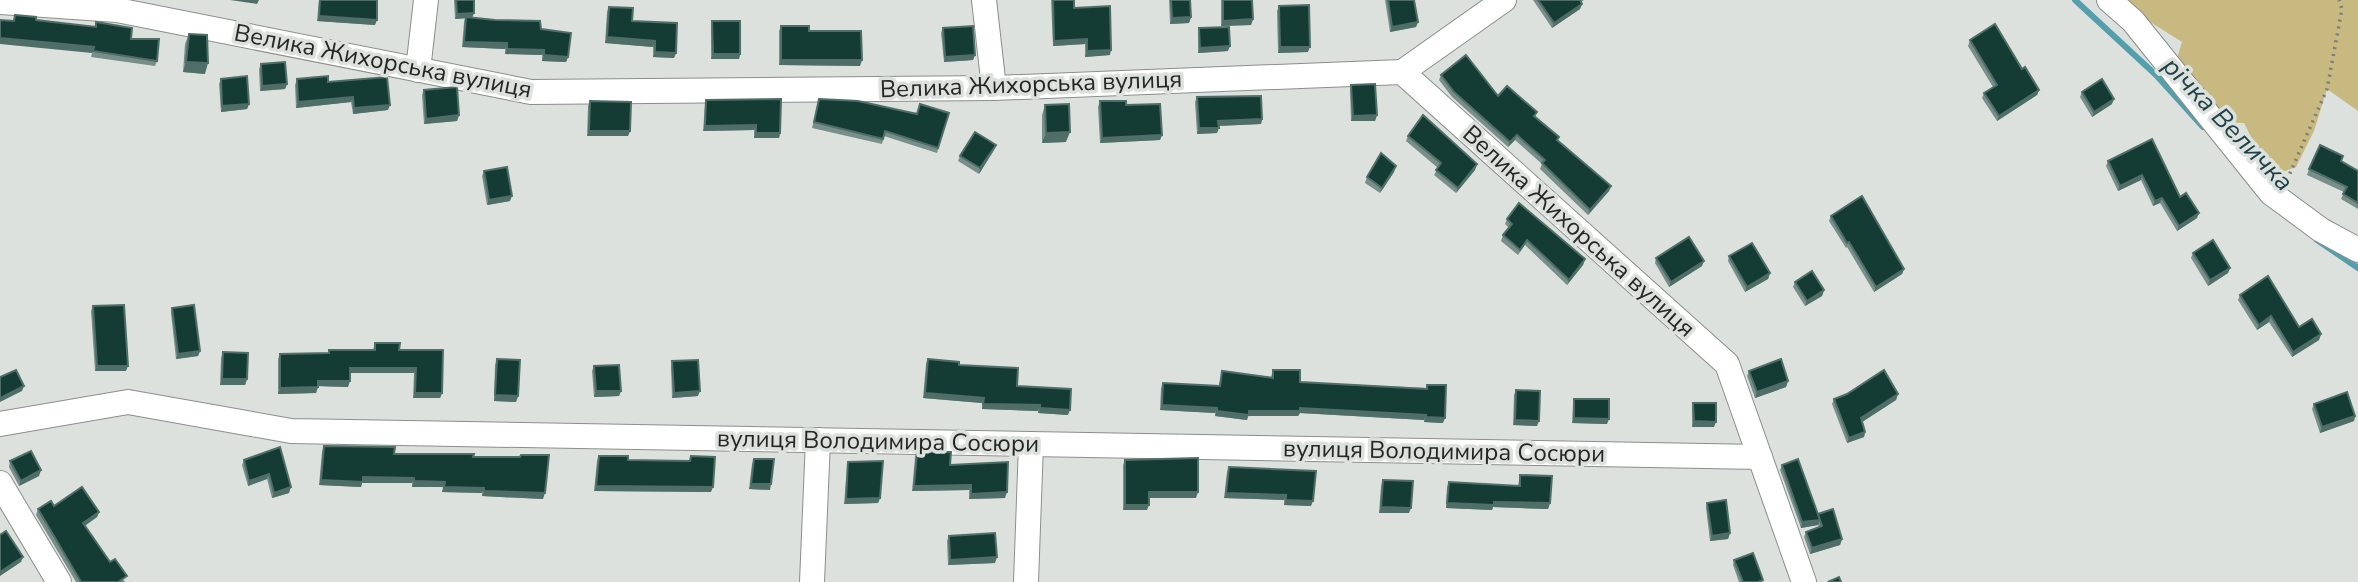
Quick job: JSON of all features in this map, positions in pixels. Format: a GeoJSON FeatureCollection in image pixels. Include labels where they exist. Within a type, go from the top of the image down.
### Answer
{"type":"FeatureCollection","features":[{"type":"Feature","properties":{"kind":"street"},"geometry":{"type":"LineString","coordinates":[[418,70],[426,0]]}},
{"type":"Feature","properties":{"kind":"street"},"geometry":{"type":"LineString","coordinates":[[984,0],[994,88]]}},
{"type":"Feature","properties":{"kind":"street"},"geometry":{"type":"LineString","coordinates":[[1402,72],[1504,0]]}},
{"type":"Feature","properties":{"kind":"street"},"geometry":{"type":"LineString","coordinates":[[2109,0],[2133,21],[2271,194],[2321,230],[2358,250]]}},
{"type":"Feature","properties":{"kind":"street","name":"Велика Жихорська вулиця"},"geometry":{"type":"LineString","coordinates":[[0,2],[117,10],[531,92],[994,88],[1402,72],[1727,364],[1804,582]]}},
{"type":"Feature","properties":{"kind":"street","name":"вулиця Володимира Сосюри"},"geometry":{"type":"LineString","coordinates":[[0,424],[128,402],[291,431],[1760,457]]}},
{"type":"Feature","properties":{"kind":"street"},"geometry":{"type":"LineString","coordinates":[[812,582],[818,440]]}},
{"type":"Feature","properties":{"kind":"street"},"geometry":{"type":"LineString","coordinates":[[1026,582],[1031,444]]}},
{"type":"Feature","properties":{"kind":"street"},"geometry":{"type":"LineString","coordinates":[[0,483],[60,582]]}},
{"type":"Feature","properties":{"kind":"path"},"geometry":{"type":"LineString","coordinates":[[2271,194],[2290,177],[2327,89],[2342,9],[2339,0]]}},
{"type":"Feature","properties":{"kind":"shaded area"},"geometry":{"type":"Polygon","coordinates":[[[2115,0],[2358,0],[2358,111],[2327,89],[2314,131],[2296,167],[2275,175],[2258,151],[2244,123],[2222,123],[2176,62],[2182,42],[2115,0]]]}},
{"type":"Feature","properties":{"kind":"building"},"geometry":{"type":"Polygon","coordinates":[[[320,0],[377,0],[377,20],[319,16],[320,0]]]}},
{"type":"Feature","properties":{"kind":"building"},"geometry":{"type":"Polygon","coordinates":[[[456,0],[474,0],[474,13],[457,14],[456,0]]]}},
{"type":"Feature","properties":{"kind":"building"},"geometry":{"type":"Polygon","coordinates":[[[1053,0],[1074,0],[1074,8],[1110,6],[1111,50],[1087,51],[1087,39],[1054,41],[1053,0]]]}},
{"type":"Feature","properties":{"kind":"building"},"geometry":{"type":"Polygon","coordinates":[[[1171,0],[1190,0],[1191,17],[1172,18],[1171,0]]]}},
{"type":"Feature","properties":{"kind":"building"},"geometry":{"type":"Polygon","coordinates":[[[1223,0],[1252,0],[1253,19],[1223,21],[1223,0]]]}},
{"type":"Feature","properties":{"kind":"building"},"geometry":{"type":"Polygon","coordinates":[[[1388,0],[1414,0],[1418,22],[1392,27],[1388,0]]]}},
{"type":"Feature","properties":{"kind":"building"},"geometry":{"type":"Polygon","coordinates":[[[1538,0],[1580,0],[1582,4],[1554,23],[1538,0]]]}},
{"type":"Feature","properties":{"kind":"building"},"geometry":{"type":"Polygon","coordinates":[[[1309,5],[1310,47],[1280,47],[1279,6],[1309,5]]]}},
{"type":"Feature","properties":{"kind":"building"},"geometry":{"type":"Polygon","coordinates":[[[609,7],[633,8],[632,21],[677,23],[676,53],[655,52],[655,41],[607,37],[609,7]]]}},
{"type":"Feature","properties":{"kind":"building"},"geometry":{"type":"Polygon","coordinates":[[[15,15],[96,27],[96,22],[132,28],[131,39],[159,39],[157,61],[93,51],[94,47],[0,38],[0,20],[14,21],[15,15]]]}},
{"type":"Feature","properties":{"kind":"building"},"geometry":{"type":"Polygon","coordinates":[[[466,17],[540,21],[541,29],[571,33],[568,57],[544,55],[544,50],[507,49],[507,43],[464,42],[466,17]]]}},
{"type":"Feature","properties":{"kind":"building"},"geometry":{"type":"Polygon","coordinates":[[[712,21],[740,21],[740,54],[713,54],[712,21]]]}},
{"type":"Feature","properties":{"kind":"building"},"geometry":{"type":"Polygon","coordinates":[[[1995,24],[2022,69],[2025,67],[2039,90],[1999,116],[1984,93],[1997,85],[1970,40],[1995,24]]]}},
{"type":"Feature","properties":{"kind":"building"},"geometry":{"type":"Polygon","coordinates":[[[781,26],[809,26],[809,31],[861,31],[862,60],[781,60],[781,26]]]}},
{"type":"Feature","properties":{"kind":"building"},"geometry":{"type":"Polygon","coordinates":[[[973,26],[975,55],[945,57],[943,28],[973,26]]]}},
{"type":"Feature","properties":{"kind":"building"},"geometry":{"type":"Polygon","coordinates":[[[1229,27],[1230,46],[1200,48],[1199,28],[1229,27]]]}},
{"type":"Feature","properties":{"kind":"building"},"geometry":{"type":"Polygon","coordinates":[[[189,34],[207,35],[208,63],[186,62],[189,34]]]}},
{"type":"Feature","properties":{"kind":"building"},"geometry":{"type":"Polygon","coordinates":[[[1466,55],[1498,96],[1507,86],[1537,112],[1534,116],[1559,137],[1557,140],[1611,186],[1590,210],[1542,163],[1545,160],[1517,135],[1510,142],[1454,92],[1441,75],[1466,55]]]}},
{"type":"Feature","properties":{"kind":"building"},"geometry":{"type":"Polygon","coordinates":[[[285,62],[287,84],[262,86],[261,64],[285,62]]]}},
{"type":"Feature","properties":{"kind":"building"},"geometry":{"type":"Polygon","coordinates":[[[247,76],[249,104],[222,106],[221,79],[247,76]]]}},
{"type":"Feature","properties":{"kind":"building"},"geometry":{"type":"Polygon","coordinates":[[[328,76],[328,82],[387,77],[390,105],[354,108],[353,97],[298,102],[297,79],[328,76]]]}},
{"type":"Feature","properties":{"kind":"building"},"geometry":{"type":"Polygon","coordinates":[[[2102,79],[2114,99],[2094,112],[2082,92],[2102,79]]]}},
{"type":"Feature","properties":{"kind":"building"},"geometry":{"type":"Polygon","coordinates":[[[1375,84],[1377,115],[1353,116],[1351,85],[1375,84]]]}},
{"type":"Feature","properties":{"kind":"building"},"geometry":{"type":"Polygon","coordinates":[[[457,87],[459,115],[426,119],[424,90],[457,87]]]}},
{"type":"Feature","properties":{"kind":"building"},"geometry":{"type":"Polygon","coordinates":[[[1261,96],[1262,119],[1218,121],[1219,128],[1199,128],[1197,97],[1261,96]]]}},
{"type":"Feature","properties":{"kind":"building"},"geometry":{"type":"Polygon","coordinates":[[[781,99],[780,133],[756,133],[756,125],[705,126],[706,100],[781,99]]]}},
{"type":"Feature","properties":{"kind":"building"},"geometry":{"type":"Polygon","coordinates":[[[819,99],[858,101],[917,114],[920,104],[949,113],[938,148],[885,131],[883,139],[814,122],[819,99]]]}},
{"type":"Feature","properties":{"kind":"building"},"geometry":{"type":"Polygon","coordinates":[[[590,101],[631,102],[630,131],[589,131],[590,101]]]}},
{"type":"Feature","properties":{"kind":"building"},"geometry":{"type":"Polygon","coordinates":[[[1100,101],[1126,101],[1126,105],[1160,104],[1162,135],[1102,138],[1100,101]]]}},
{"type":"Feature","properties":{"kind":"building"},"geometry":{"type":"Polygon","coordinates":[[[1069,104],[1070,132],[1046,133],[1045,105],[1069,104]]]}},
{"type":"Feature","properties":{"kind":"building"},"geometry":{"type":"Polygon","coordinates":[[[1423,115],[1477,164],[1458,188],[1436,170],[1441,163],[1408,136],[1423,115]]]}},
{"type":"Feature","properties":{"kind":"building"},"geometry":{"type":"Polygon","coordinates":[[[975,132],[996,145],[980,168],[960,156],[975,132]]]}},
{"type":"Feature","properties":{"kind":"building"},"geometry":{"type":"Polygon","coordinates":[[[2152,139],[2180,197],[2186,193],[2199,213],[2179,226],[2162,198],[2155,201],[2142,175],[2120,186],[2108,161],[2152,139]]]}},
{"type":"Feature","properties":{"kind":"building"},"geometry":{"type":"Polygon","coordinates":[[[2320,145],[2343,156],[2341,161],[2358,171],[2358,203],[2343,194],[2347,187],[2309,169],[2320,145]]]}},
{"type":"Feature","properties":{"kind":"building"},"geometry":{"type":"Polygon","coordinates":[[[1381,153],[1396,166],[1382,188],[1367,177],[1381,153]]]}},
{"type":"Feature","properties":{"kind":"building"},"geometry":{"type":"Polygon","coordinates":[[[507,167],[512,196],[489,200],[484,171],[507,167]]]}},
{"type":"Feature","properties":{"kind":"building"},"geometry":{"type":"Polygon","coordinates":[[[1862,196],[1904,269],[1876,287],[1831,216],[1862,196]]]}},
{"type":"Feature","properties":{"kind":"building"},"geometry":{"type":"Polygon","coordinates":[[[1519,203],[1585,259],[1569,280],[1527,240],[1520,250],[1503,235],[1512,224],[1507,219],[1519,203]]]}},
{"type":"Feature","properties":{"kind":"building"},"geometry":{"type":"Polygon","coordinates":[[[1689,237],[1704,261],[1671,282],[1656,258],[1689,237]]]}},
{"type":"Feature","properties":{"kind":"building"},"geometry":{"type":"Polygon","coordinates":[[[2213,240],[2230,268],[2210,280],[2193,253],[2213,240]]]}},
{"type":"Feature","properties":{"kind":"building"},"geometry":{"type":"Polygon","coordinates":[[[1752,243],[1770,273],[1747,287],[1729,256],[1752,243]]]}},
{"type":"Feature","properties":{"kind":"building"},"geometry":{"type":"Polygon","coordinates":[[[1812,271],[1824,290],[1807,301],[1795,282],[1812,271]]]}},
{"type":"Feature","properties":{"kind":"building"},"geometry":{"type":"Polygon","coordinates":[[[2268,276],[2299,327],[2312,319],[2321,334],[2293,352],[2271,316],[2259,325],[2240,295],[2268,276]]]}},
{"type":"Feature","properties":{"kind":"building"},"geometry":{"type":"Polygon","coordinates":[[[124,305],[128,366],[97,366],[93,306],[124,305]]]}},
{"type":"Feature","properties":{"kind":"building"},"geometry":{"type":"Polygon","coordinates":[[[194,305],[200,351],[178,354],[172,308],[194,305]]]}},
{"type":"Feature","properties":{"kind":"building"},"geometry":{"type":"Polygon","coordinates":[[[375,343],[400,343],[399,350],[443,350],[442,393],[415,393],[416,368],[350,368],[350,381],[318,381],[318,387],[280,388],[280,354],[375,350],[375,343]]]}},
{"type":"Feature","properties":{"kind":"building"},"geometry":{"type":"Polygon","coordinates":[[[223,352],[248,353],[247,379],[222,379],[223,352]]]}},
{"type":"Feature","properties":{"kind":"building"},"geometry":{"type":"Polygon","coordinates":[[[497,359],[520,360],[518,396],[495,395],[497,359]]]}},
{"type":"Feature","properties":{"kind":"building"},"geometry":{"type":"Polygon","coordinates":[[[928,359],[959,362],[959,365],[1018,368],[1017,386],[1071,389],[1070,410],[1040,408],[1040,405],[983,404],[984,398],[925,393],[928,359]]]}},
{"type":"Feature","properties":{"kind":"building"},"geometry":{"type":"Polygon","coordinates":[[[1781,359],[1788,381],[1757,392],[1749,371],[1781,359]]]}},
{"type":"Feature","properties":{"kind":"building"},"geometry":{"type":"Polygon","coordinates":[[[698,360],[700,391],[674,393],[672,361],[698,360]]]}},
{"type":"Feature","properties":{"kind":"building"},"geometry":{"type":"Polygon","coordinates":[[[619,365],[621,391],[596,391],[594,366],[619,365]]]}},
{"type":"Feature","properties":{"kind":"building"},"geometry":{"type":"Polygon","coordinates":[[[16,370],[24,386],[0,398],[0,377],[16,370]]]}},
{"type":"Feature","properties":{"kind":"building"},"geometry":{"type":"Polygon","coordinates":[[[1273,370],[1300,370],[1300,382],[1427,389],[1427,385],[1446,385],[1445,418],[1300,408],[1300,411],[1249,411],[1249,415],[1217,411],[1217,408],[1162,405],[1163,383],[1220,386],[1222,371],[1273,378],[1273,370]]]}},
{"type":"Feature","properties":{"kind":"building"},"geometry":{"type":"Polygon","coordinates":[[[1884,370],[1898,394],[1861,418],[1865,432],[1849,438],[1834,399],[1847,394],[1884,370]]]}},
{"type":"Feature","properties":{"kind":"building"},"geometry":{"type":"Polygon","coordinates":[[[1516,390],[1540,391],[1539,421],[1515,420],[1516,390]]]}},
{"type":"Feature","properties":{"kind":"building"},"geometry":{"type":"Polygon","coordinates":[[[2347,392],[2355,416],[2322,427],[2314,404],[2347,392]]]}},
{"type":"Feature","properties":{"kind":"building"},"geometry":{"type":"Polygon","coordinates":[[[1574,399],[1609,399],[1609,419],[1574,418],[1574,399]]]}},
{"type":"Feature","properties":{"kind":"building"},"geometry":{"type":"Polygon","coordinates":[[[1693,403],[1716,403],[1716,422],[1694,421],[1693,403]]]}},
{"type":"Feature","properties":{"kind":"building"},"geometry":{"type":"Polygon","coordinates":[[[324,446],[395,447],[394,454],[474,454],[473,457],[549,455],[545,493],[444,487],[445,482],[414,481],[414,478],[363,477],[363,482],[321,480],[324,446]]]}},
{"type":"Feature","properties":{"kind":"building"},"geometry":{"type":"Polygon","coordinates":[[[280,447],[291,487],[274,493],[269,474],[249,481],[244,460],[280,447]]]}},
{"type":"Feature","properties":{"kind":"building"},"geometry":{"type":"Polygon","coordinates":[[[31,451],[41,470],[21,481],[10,461],[31,451]]]}},
{"type":"Feature","properties":{"kind":"building"},"geometry":{"type":"Polygon","coordinates":[[[917,452],[951,452],[950,465],[1008,462],[1007,492],[971,494],[971,485],[914,486],[917,452]]]}},
{"type":"Feature","properties":{"kind":"building"},"geometry":{"type":"Polygon","coordinates":[[[599,456],[628,456],[628,460],[690,461],[691,456],[715,457],[713,487],[596,486],[599,456]]]}},
{"type":"Feature","properties":{"kind":"building"},"geometry":{"type":"Polygon","coordinates":[[[1198,458],[1198,492],[1149,492],[1149,505],[1125,505],[1125,460],[1198,458]]]}},
{"type":"Feature","properties":{"kind":"building"},"geometry":{"type":"Polygon","coordinates":[[[754,459],[774,459],[771,484],[751,484],[754,459]]]}},
{"type":"Feature","properties":{"kind":"building"},"geometry":{"type":"Polygon","coordinates":[[[1798,459],[1820,520],[1802,522],[1782,465],[1798,459]]]}},
{"type":"Feature","properties":{"kind":"building"},"geometry":{"type":"Polygon","coordinates":[[[883,461],[880,498],[846,499],[848,462],[883,461]]]}},
{"type":"Feature","properties":{"kind":"building"},"geometry":{"type":"Polygon","coordinates":[[[1229,467],[1316,471],[1313,501],[1286,500],[1286,495],[1226,493],[1229,467]]]}},
{"type":"Feature","properties":{"kind":"building"},"geometry":{"type":"Polygon","coordinates":[[[1520,475],[1552,476],[1550,503],[1447,503],[1449,482],[1520,486],[1520,475]]]}},
{"type":"Feature","properties":{"kind":"building"},"geometry":{"type":"Polygon","coordinates":[[[1383,480],[1413,481],[1411,508],[1381,507],[1383,480]]]}},
{"type":"Feature","properties":{"kind":"building"},"geometry":{"type":"Polygon","coordinates":[[[82,487],[99,512],[83,523],[110,562],[115,559],[127,576],[118,582],[81,582],[38,509],[51,501],[54,506],[82,487]]]}},
{"type":"Feature","properties":{"kind":"building"},"geometry":{"type":"Polygon","coordinates":[[[1726,500],[1730,533],[1712,536],[1707,503],[1726,500]]]}},
{"type":"Feature","properties":{"kind":"building"},"geometry":{"type":"Polygon","coordinates":[[[1833,509],[1842,539],[1812,548],[1806,532],[1822,526],[1818,514],[1833,509]]]}},
{"type":"Feature","properties":{"kind":"building"},"geometry":{"type":"Polygon","coordinates":[[[6,531],[23,557],[0,572],[0,535],[6,531]]]}},
{"type":"Feature","properties":{"kind":"building"},"geometry":{"type":"Polygon","coordinates":[[[995,533],[997,557],[950,560],[949,536],[995,533]]]}},
{"type":"Feature","properties":{"kind":"building"},"geometry":{"type":"Polygon","coordinates":[[[1753,553],[1763,580],[1743,582],[1734,560],[1753,553]]]}},
{"type":"Feature","properties":{"kind":"building"},"geometry":{"type":"Polygon","coordinates":[[[1839,577],[1841,582],[1828,582],[1839,577]]]}},
{"type":"Feature","properties":{"kind":"waterway","name":"річка Величка"},"geometry":{"type":"LineString","coordinates":[[2075,0],[2156,75],[2203,127]]}},
{"type":"Feature","properties":{"kind":"waterway","name":"річка Величка"},"geometry":{"type":"LineString","coordinates":[[2317,240],[2358,268]]}}]}
